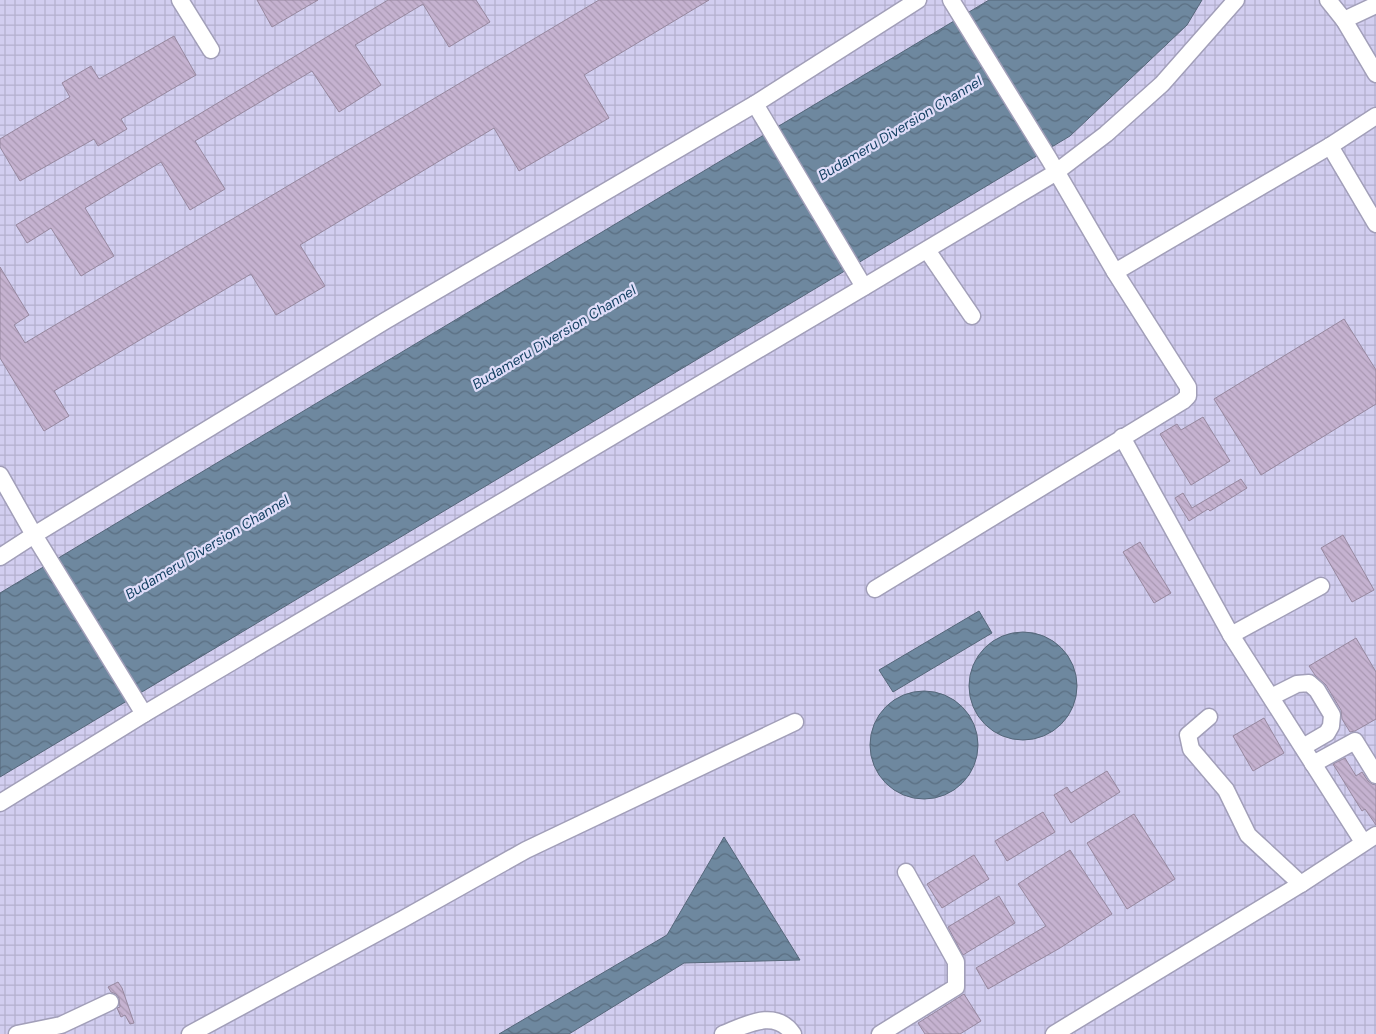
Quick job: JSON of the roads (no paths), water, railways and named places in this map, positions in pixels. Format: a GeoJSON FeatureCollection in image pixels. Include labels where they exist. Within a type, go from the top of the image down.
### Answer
{"type":"FeatureCollection","features":[{"type":"Feature","properties":{"kind":"lane"},"geometry":{"type":"LineString","coordinates":[[180,0],[211,50]]}},
{"type":"Feature","properties":{"kind":"lane"},"geometry":{"type":"LineString","coordinates":[[0,557],[377,326],[755,104],[918,0]]}},
{"type":"Feature","properties":{"kind":"lane"},"geometry":{"type":"LineString","coordinates":[[875,589],[1183,401],[1188,396],[1188,387],[1115,272],[951,0]]}},
{"type":"Feature","properties":{"kind":"lane"},"geometry":{"type":"LineString","coordinates":[[0,803],[141,709],[862,283],[926,250],[1052,166],[1106,134],[1162,84],[1236,0]]}},
{"type":"Feature","properties":{"kind":"lane"},"geometry":{"type":"LineString","coordinates":[[1328,0],[1344,20],[1376,74]]}},
{"type":"Feature","properties":{"kind":"lane"},"geometry":{"type":"LineString","coordinates":[[1344,20],[1376,5]]}},
{"type":"Feature","properties":{"kind":"lane"},"geometry":{"type":"LineString","coordinates":[[755,104],[862,283]]}},
{"type":"Feature","properties":{"kind":"lane"},"geometry":{"type":"LineString","coordinates":[[1115,272],[1330,146],[1376,116]]}},
{"type":"Feature","properties":{"kind":"lane"},"geometry":{"type":"LineString","coordinates":[[1330,146],[1376,224]]}},
{"type":"Feature","properties":{"kind":"lane"},"geometry":{"type":"LineString","coordinates":[[926,250],[972,316]]}},
{"type":"Feature","properties":{"kind":"lane"},"geometry":{"type":"LineString","coordinates":[[1058,1033],[1370,839],[1313,764],[1231,635],[1122,437]]}},
{"type":"Feature","properties":{"kind":"lane"},"geometry":{"type":"LineString","coordinates":[[0,475],[34,535],[141,709]]}},
{"type":"Feature","properties":{"kind":"lane"},"geometry":{"type":"LineString","coordinates":[[1231,635],[1321,586]]}},
{"type":"Feature","properties":{"kind":"lane"},"geometry":{"type":"LineString","coordinates":[[1270,697],[1297,684],[1309,684],[1318,690],[1332,714],[1331,726],[1327,733],[1303,747]]}},
{"type":"Feature","properties":{"kind":"lane"},"geometry":{"type":"LineString","coordinates":[[1209,717],[1188,735],[1191,749],[1226,790],[1248,835],[1300,884]]}},
{"type":"Feature","properties":{"kind":"lane"},"geometry":{"type":"LineString","coordinates":[[190,1034],[526,850],[795,722]]}},
{"type":"Feature","properties":{"kind":"lane"},"geometry":{"type":"LineString","coordinates":[[1313,764],[1355,741],[1376,775]]}},
{"type":"Feature","properties":{"kind":"lane"},"geometry":{"type":"LineString","coordinates":[[880,1034],[956,987],[956,962],[906,872]]}},
{"type":"Feature","properties":{"kind":"lane"},"geometry":{"type":"LineString","coordinates":[[17,1034],[61,1025],[110,1002]]}},
{"type":"Feature","properties":{"kind":"lane"},"geometry":{"type":"LineString","coordinates":[[723,1034],[760,1020],[780,1022],[788,1026],[793,1034]]}},
{"type":"Feature","properties":{"kind":"water","name":"Budameru Diversion Channel"},"geometry":{"type":"Polygon","coordinates":[[[989,0],[1202,0],[1187,25],[1070,136],[0,777],[0,593],[989,0]]]}},
{"type":"Feature","properties":{"kind":"water"},"geometry":{"type":"Polygon","coordinates":[[[979,611],[992,633],[893,692],[879,670],[979,611]]]}},
{"type":"Feature","properties":{"kind":"water"},"geometry":{"type":"Polygon","coordinates":[[[1023,632],[1044,636],[1062,647],[1073,665],[1077,686],[1073,707],[1062,725],[1044,736],[1023,740],[1002,736],[984,725],[973,707],[969,686],[973,665],[984,647],[1002,636],[1023,632]]]}},
{"type":"Feature","properties":{"kind":"water"},"geometry":{"type":"Polygon","coordinates":[[[924,691],[945,695],[963,706],[974,724],[978,745],[974,766],[963,784],[945,795],[924,799],[903,795],[885,784],[874,766],[870,745],[874,724],[885,706],[903,695],[924,691]]]}},
{"type":"Feature","properties":{"kind":"water"},"geometry":{"type":"Polygon","coordinates":[[[724,837],[800,960],[684,963],[569,1034],[499,1034],[667,935],[724,837]]]}}]}
